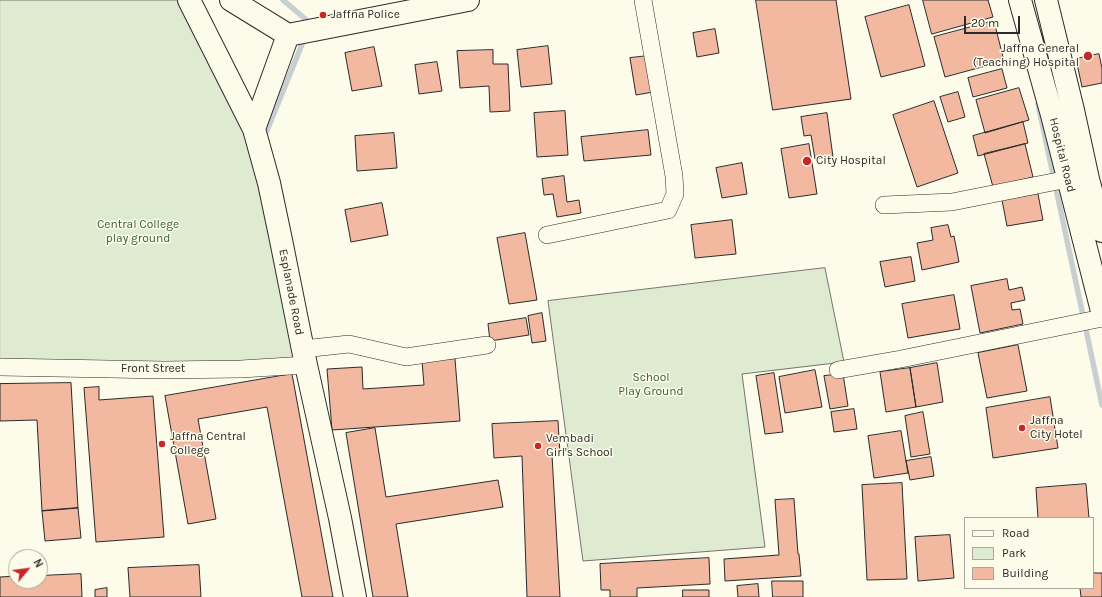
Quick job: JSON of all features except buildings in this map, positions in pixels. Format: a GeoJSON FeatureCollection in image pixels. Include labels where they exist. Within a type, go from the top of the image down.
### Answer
{"type":"FeatureCollection","features":[{"type":"Feature","properties":{"kind":"street","name":"Esplanade Road"},"geometry":{"type":"LineString","coordinates":[[189,0],[254,129],[270,190],[304,357],[340,518],[355,597]]}},
{"type":"Feature","properties":{"kind":"street"},"geometry":{"type":"LineString","coordinates":[[231,0],[301,32],[468,0]]}},
{"type":"Feature","properties":{"kind":"street"},"geometry":{"type":"LineString","coordinates":[[547,235],[668,210],[676,194],[643,0]]}},
{"type":"Feature","properties":{"kind":"street","name":"Hospital Road"},"geometry":{"type":"LineString","coordinates":[[1020,0],[1102,311]]}},
{"type":"Feature","properties":{"kind":"street","name":"Hospital Road"},"geometry":{"type":"LineString","coordinates":[[1046,0],[1088,179],[1102,231]]}},
{"type":"Feature","properties":{"kind":"street"},"geometry":{"type":"LineString","coordinates":[[254,129],[301,32]]}},
{"type":"Feature","properties":{"kind":"street"},"geometry":{"type":"LineString","coordinates":[[884,205],[952,202],[1068,179]]}},
{"type":"Feature","properties":{"kind":"street"},"geometry":{"type":"LineString","coordinates":[[838,370],[901,359],[1102,318]]}},
{"type":"Feature","properties":{"kind":"street","name":"Front Street"},"geometry":{"type":"LineString","coordinates":[[0,367],[164,370],[241,369],[304,357],[349,344],[406,357],[487,345]]}},
{"type":"Feature","properties":{"kind":"green space","name":"Central College play ground"},"geometry":{"type":"Polygon","coordinates":[[[0,0],[189,0],[254,129],[306,365],[0,367],[0,0]]]}},
{"type":"Feature","properties":{"kind":"green space","name":"School Play Ground"},"geometry":{"type":"Polygon","coordinates":[[[825,268],[844,362],[742,374],[765,547],[583,561],[548,301],[825,268]]]}},
{"type":"Feature","properties":{"kind":"waterway"},"geometry":{"type":"LineString","coordinates":[[283,0],[310,23],[312,23]]}},
{"type":"Feature","properties":{"kind":"waterway"},"geometry":{"type":"LineString","coordinates":[[264,138],[305,37]]}},
{"type":"Feature","properties":{"kind":"waterway"},"geometry":{"type":"LineString","coordinates":[[1038,104],[1102,405]]}},
{"type":"Feature","properties":{"kind":"place","name":"Jaffna Police"},"geometry":{"type":"Point","coordinates":[323,15]}},
{"type":"Feature","properties":{"kind":"place","name":"Jaffna General (Teaching) Hospital"},"geometry":{"type":"Point","coordinates":[1088,56]}},
{"type":"Feature","properties":{"kind":"place","name":"City Hospital"},"geometry":{"type":"Point","coordinates":[807,161]}},
{"type":"Feature","properties":{"kind":"place","name":"Jaffna City Hotel"},"geometry":{"type":"Point","coordinates":[1022,428]}},
{"type":"Feature","properties":{"kind":"place","name":"Jaffna Central College"},"geometry":{"type":"Point","coordinates":[162,444]}},
{"type":"Feature","properties":{"kind":"place","name":"Vembadi Girl's School"},"geometry":{"type":"Point","coordinates":[538,446]}}]}
